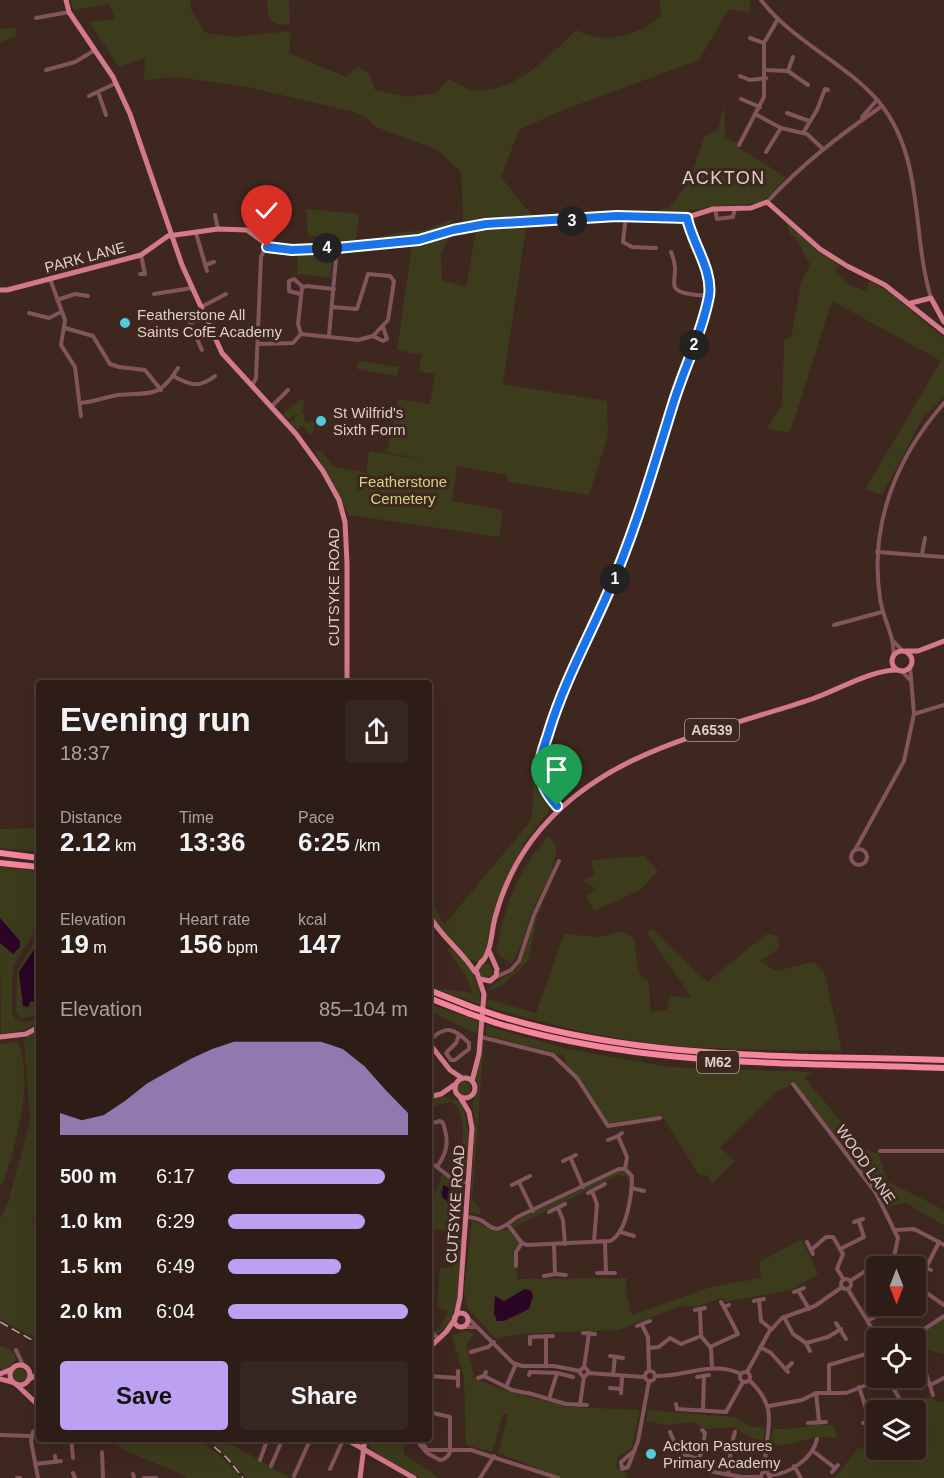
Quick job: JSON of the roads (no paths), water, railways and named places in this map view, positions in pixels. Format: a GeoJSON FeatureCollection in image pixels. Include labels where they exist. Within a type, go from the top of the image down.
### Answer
{"type":"FeatureCollection","features":[{"type":"Feature","properties":{"kind":"highway"},"geometry":{"type":"LineString","coordinates":[[0,853],[36,858]]}},
{"type":"Feature","properties":{"kind":"highway"},"geometry":{"type":"LineString","coordinates":[[0,863],[36,867]]}},
{"type":"Feature","properties":{"kind":"highway","name":"M62"},"geometry":{"type":"LineString","coordinates":[[432,992],[496,1023],[584,1046],[667,1058],[736,1063],[944,1068]]}},
{"type":"Feature","properties":{"kind":"highway","name":"M62"},"geometry":{"type":"LineString","coordinates":[[432,999],[471,1011],[566,1034],[665,1050],[725,1054],[944,1060]]}},
{"type":"Feature","properties":{"kind":"main road"},"geometry":{"type":"LineString","coordinates":[[66,0],[69,12]]}},
{"type":"Feature","properties":{"kind":"main road","name":"CUTSYKE ROAD"},"geometry":{"type":"LineString","coordinates":[[69,12],[116,83],[130,114],[171,236],[192,288],[225,358],[271,407],[323,471],[343,511],[347,573],[347,680]]}},
{"type":"Feature","properties":{"kind":"main road"},"geometry":{"type":"LineString","coordinates":[[171,236],[218,229],[247,230],[266,246],[292,250],[337,248],[425,240],[473,226],[626,216],[687,218],[715,209],[761,206],[767,202],[820,249],[885,285],[944,332]]}},
{"type":"Feature","properties":{"kind":"main road","name":"PARK LANE"},"geometry":{"type":"LineString","coordinates":[[0,290],[141,255],[171,236]]}},
{"type":"Feature","properties":{"kind":"main road"},"geometry":{"type":"LineString","coordinates":[[909,303],[917,304],[931,298],[944,322]]}},
{"type":"Feature","properties":{"kind":"main road","name":"A6539"},"geometry":{"type":"LineString","coordinates":[[876,674],[892,658],[903,651],[911,652],[944,641]]}},
{"type":"Feature","properties":{"kind":"main road","name":"A6539"},"geometry":{"type":"LineString","coordinates":[[482,962],[489,951],[495,918],[510,879],[533,839],[560,808],[596,779],[627,761],[690,737],[828,694],[876,674],[899,670],[929,647]]}},
{"type":"Feature","properties":{"kind":"main road"},"geometry":{"type":"LineString","coordinates":[[903,651],[910,655],[911,663]]}},
{"type":"Feature","properties":{"kind":"main road"},"geometry":{"type":"LineString","coordinates":[[892,658],[899,670]]}},
{"type":"Feature","properties":{"kind":"main road"},"geometry":{"type":"LineString","coordinates":[[432,921],[435,927],[468,960],[478,976],[484,994],[481,1037],[472,1081],[475,1088],[471,1095],[432,1096]]}},
{"type":"Feature","properties":{"kind":"main road","name":"A6539"},"geometry":{"type":"LineString","coordinates":[[489,951],[494,965]]}},
{"type":"Feature","properties":{"kind":"main road"},"geometry":{"type":"LineString","coordinates":[[468,960],[494,965],[493,979],[484,994]]}},
{"type":"Feature","properties":{"kind":"main road"},"geometry":{"type":"LineString","coordinates":[[478,976],[482,962]]}},
{"type":"Feature","properties":{"kind":"main road"},"geometry":{"type":"LineString","coordinates":[[478,976],[493,979]]}},
{"type":"Feature","properties":{"kind":"main road"},"geometry":{"type":"LineString","coordinates":[[0,1037],[26,1034],[36,1029]]}},
{"type":"Feature","properties":{"kind":"main road"},"geometry":{"type":"LineString","coordinates":[[432,1046],[450,1070],[458,1096]]}},
{"type":"Feature","properties":{"kind":"main road"},"geometry":{"type":"LineString","coordinates":[[441,1094],[463,1078],[476,1064]]}},
{"type":"Feature","properties":{"kind":"main road"},"geometry":{"type":"LineString","coordinates":[[450,1070],[472,1081]]}},
{"type":"Feature","properties":{"kind":"main road","name":"CUTSYKE ROAD"},"geometry":{"type":"LineString","coordinates":[[455,1317],[460,1298],[467,1217],[472,1138],[469,1112],[471,1095]]}},
{"type":"Feature","properties":{"kind":"main road","name":"CUTSYKE ROAD"},"geometry":{"type":"LineString","coordinates":[[458,1096],[469,1112]]}},
{"type":"Feature","properties":{"kind":"main road","name":"CUTSYKE ROAD"},"geometry":{"type":"LineString","coordinates":[[460,1298],[467,1317]]}},
{"type":"Feature","properties":{"kind":"main road"},"geometry":{"type":"LineString","coordinates":[[432,1345],[446,1332],[455,1317],[460,1314],[467,1317],[468,1323],[446,1332]]}},
{"type":"Feature","properties":{"kind":"main road"},"geometry":{"type":"LineString","coordinates":[[455,1317],[461,1327]]}},
{"type":"Feature","properties":{"kind":"main road"},"geometry":{"type":"LineString","coordinates":[[20,1367],[28,1381],[26,1393]]}},
{"type":"Feature","properties":{"kind":"main road"},"geometry":{"type":"LineString","coordinates":[[15,1384],[10,1374],[20,1367]]}},
{"type":"Feature","properties":{"kind":"main road"},"geometry":{"type":"LineString","coordinates":[[0,1374],[20,1367],[36,1372]]}},
{"type":"Feature","properties":{"kind":"main road"},"geometry":{"type":"LineString","coordinates":[[15,1384],[28,1381],[36,1375]]}},
{"type":"Feature","properties":{"kind":"main road"},"geometry":{"type":"LineString","coordinates":[[0,1379],[15,1384],[36,1403]]}},
{"type":"Feature","properties":{"kind":"main road"},"geometry":{"type":"LineString","coordinates":[[351,1442],[414,1478]]}},
{"type":"Feature","properties":{"kind":"main road"},"geometry":{"type":"LineString","coordinates":[[360,1478],[364,1442]]}},
{"type":"Feature","properties":{"kind":"street"},"geometry":{"type":"LineString","coordinates":[[762,0],[778,19],[855,78],[878,100],[903,143],[912,171],[920,248],[931,298]]}},
{"type":"Feature","properties":{"kind":"street"},"geometry":{"type":"LineString","coordinates":[[36,18],[69,12]]}},
{"type":"Feature","properties":{"kind":"street"},"geometry":{"type":"LineString","coordinates":[[739,145],[760,107],[766,78],[764,42],[778,19]]}},
{"type":"Feature","properties":{"kind":"street"},"geometry":{"type":"LineString","coordinates":[[750,38],[764,42]]}},
{"type":"Feature","properties":{"kind":"street"},"geometry":{"type":"LineString","coordinates":[[46,69],[75,62],[95,50]]}},
{"type":"Feature","properties":{"kind":"street"},"geometry":{"type":"LineString","coordinates":[[788,71],[793,57]]}},
{"type":"Feature","properties":{"kind":"street"},"geometry":{"type":"LineString","coordinates":[[765,70],[788,71],[808,85]]}},
{"type":"Feature","properties":{"kind":"street"},"geometry":{"type":"LineString","coordinates":[[740,76],[750,80],[766,78]]}},
{"type":"Feature","properties":{"kind":"street"},"geometry":{"type":"LineString","coordinates":[[89,96],[116,83]]}},
{"type":"Feature","properties":{"kind":"street"},"geometry":{"type":"LineString","coordinates":[[803,133],[817,110],[825,89],[828,90]]}},
{"type":"Feature","properties":{"kind":"street"},"geometry":{"type":"LineString","coordinates":[[98,92],[106,115]]}},
{"type":"Feature","properties":{"kind":"street"},"geometry":{"type":"LineString","coordinates":[[741,99],[760,107]]}},
{"type":"Feature","properties":{"kind":"street"},"geometry":{"type":"LineString","coordinates":[[860,120],[878,100]]}},
{"type":"Feature","properties":{"kind":"street"},"geometry":{"type":"LineString","coordinates":[[767,202],[800,167],[860,120],[882,106]]}},
{"type":"Feature","properties":{"kind":"street"},"geometry":{"type":"LineString","coordinates":[[787,113],[809,121]]}},
{"type":"Feature","properties":{"kind":"street"},"geometry":{"type":"LineString","coordinates":[[757,116],[781,128],[813,137],[823,148]]}},
{"type":"Feature","properties":{"kind":"street"},"geometry":{"type":"LineString","coordinates":[[766,152],[781,128]]}},
{"type":"Feature","properties":{"kind":"street"},"geometry":{"type":"LineString","coordinates":[[715,209],[717,219],[733,218],[735,208]]}},
{"type":"Feature","properties":{"kind":"street"},"geometry":{"type":"LineString","coordinates":[[215,215],[218,229]]}},
{"type":"Feature","properties":{"kind":"street"},"geometry":{"type":"LineString","coordinates":[[626,216],[623,242],[632,247],[653,248],[650,241]]}},
{"type":"Feature","properties":{"kind":"street"},"geometry":{"type":"LineString","coordinates":[[560,808],[542,783],[540,766],[545,744],[574,664],[628,548],[676,394],[702,324],[709,296],[707,274],[691,237],[687,218]]}},
{"type":"Feature","properties":{"kind":"street"},"geometry":{"type":"LineString","coordinates":[[196,233],[207,271]]}},
{"type":"Feature","properties":{"kind":"street"},"geometry":{"type":"LineString","coordinates":[[252,386],[256,378],[260,264],[266,246]]}},
{"type":"Feature","properties":{"kind":"street"},"geometry":{"type":"LineString","coordinates":[[329,335],[337,248]]}},
{"type":"Feature","properties":{"kind":"street"},"geometry":{"type":"LineString","coordinates":[[671,252],[674,266],[673,283],[678,292],[684,295],[709,296]]}},
{"type":"Feature","properties":{"kind":"street"},"geometry":{"type":"LineString","coordinates":[[141,255],[145,274],[141,274]]}},
{"type":"Feature","properties":{"kind":"street"},"geometry":{"type":"LineString","coordinates":[[205,265],[214,262]]}},
{"type":"Feature","properties":{"kind":"street"},"geometry":{"type":"LineString","coordinates":[[258,344],[291,344],[301,334],[329,335],[358,340],[373,336],[383,327],[390,313],[394,281],[390,276],[368,274],[357,309],[333,307]]}},
{"type":"Feature","properties":{"kind":"street"},"geometry":{"type":"LineString","coordinates":[[50,279],[64,328],[61,345],[75,367],[79,412]]}},
{"type":"Feature","properties":{"kind":"street"},"geometry":{"type":"LineString","coordinates":[[300,294],[290,291],[289,281],[294,279],[303,288],[334,289]]}},
{"type":"Feature","properties":{"kind":"street"},"geometry":{"type":"LineString","coordinates":[[154,294],[192,288]]}},
{"type":"Feature","properties":{"kind":"street"},"geometry":{"type":"LineString","coordinates":[[301,334],[298,327],[300,294],[303,288]]}},
{"type":"Feature","properties":{"kind":"street"},"geometry":{"type":"LineString","coordinates":[[57,300],[75,294],[81,298],[88,296]]}},
{"type":"Feature","properties":{"kind":"street"},"geometry":{"type":"LineString","coordinates":[[201,307],[226,294]]}},
{"type":"Feature","properties":{"kind":"street"},"geometry":{"type":"LineString","coordinates":[[29,313],[36,312],[49,318],[61,312]]}},
{"type":"Feature","properties":{"kind":"street"},"geometry":{"type":"LineString","coordinates":[[202,350],[190,323],[205,316]]}},
{"type":"Feature","properties":{"kind":"street"},"geometry":{"type":"LineString","coordinates":[[373,336],[383,341],[387,339],[383,327]]}},
{"type":"Feature","properties":{"kind":"street"},"geometry":{"type":"LineString","coordinates":[[64,328],[93,336],[110,364],[145,370],[161,390]]}},
{"type":"Feature","properties":{"kind":"street"},"geometry":{"type":"LineString","coordinates":[[80,403],[116,396],[150,394],[161,390],[178,368]]}},
{"type":"Feature","properties":{"kind":"street"},"geometry":{"type":"LineString","coordinates":[[173,376],[195,386],[213,380]]}},
{"type":"Feature","properties":{"kind":"street"},"geometry":{"type":"LineString","coordinates":[[271,407],[288,390]]}},
{"type":"Feature","properties":{"kind":"street"},"geometry":{"type":"LineString","coordinates":[[892,658],[891,639],[882,612],[877,578],[877,552],[884,508],[891,488],[918,437],[944,404]]}},
{"type":"Feature","properties":{"kind":"street"},"geometry":{"type":"LineString","coordinates":[[922,554],[925,538]]}},
{"type":"Feature","properties":{"kind":"street"},"geometry":{"type":"LineString","coordinates":[[877,552],[944,556]]}},
{"type":"Feature","properties":{"kind":"street"},"geometry":{"type":"LineString","coordinates":[[834,625],[882,612]]}},
{"type":"Feature","properties":{"kind":"street"},"geometry":{"type":"LineString","coordinates":[[891,639],[903,651]]}},
{"type":"Feature","properties":{"kind":"street"},"geometry":{"type":"LineString","coordinates":[[863,839],[866,862],[858,865],[851,859],[904,761],[914,714],[910,680],[911,663]]}},
{"type":"Feature","properties":{"kind":"street"},"geometry":{"type":"LineString","coordinates":[[899,670],[910,680]]}},
{"type":"Feature","properties":{"kind":"street"},"geometry":{"type":"LineString","coordinates":[[914,714],[944,705]]}},
{"type":"Feature","properties":{"kind":"street"},"geometry":{"type":"LineString","coordinates":[[855,850],[865,852]]}},
{"type":"Feature","properties":{"kind":"street"},"geometry":{"type":"LineString","coordinates":[[493,979],[519,961],[534,915],[559,861]]}},
{"type":"Feature","properties":{"kind":"street"},"geometry":{"type":"LineString","coordinates":[[494,965],[507,971]]}},
{"type":"Feature","properties":{"kind":"street"},"geometry":{"type":"LineString","coordinates":[[432,1038],[440,1029],[459,1035],[469,1043],[469,1049],[461,1057],[451,1060],[446,1053],[456,1043],[459,1035]]}},
{"type":"Feature","properties":{"kind":"street"},"geometry":{"type":"LineString","coordinates":[[481,1037],[553,1055],[577,1078],[608,1126],[660,1118]]}},
{"type":"Feature","properties":{"kind":"street","name":"WOOD LANE"},"geometry":{"type":"LineString","coordinates":[[792,1084],[876,1194],[895,1230],[898,1245],[895,1256]]}},
{"type":"Feature","properties":{"kind":"street"},"geometry":{"type":"LineString","coordinates":[[432,1123],[440,1121],[443,1123],[447,1137],[446,1153],[437,1167]]}},
{"type":"Feature","properties":{"kind":"street"},"geometry":{"type":"LineString","coordinates":[[509,1226],[522,1243],[554,1245],[605,1242],[616,1238],[621,1232],[632,1176],[626,1169],[627,1157],[620,1134],[608,1140]]}},
{"type":"Feature","properties":{"kind":"street"},"geometry":{"type":"LineString","coordinates":[[880,1151],[944,1151]]}},
{"type":"Feature","properties":{"kind":"street"},"geometry":{"type":"LineString","coordinates":[[563,1161],[576,1155]]}},
{"type":"Feature","properties":{"kind":"street"},"geometry":{"type":"LineString","coordinates":[[571,1159],[583,1187]]}},
{"type":"Feature","properties":{"kind":"street"},"geometry":{"type":"LineString","coordinates":[[432,1163],[455,1181],[468,1182]]}},
{"type":"Feature","properties":{"kind":"street"},"geometry":{"type":"LineString","coordinates":[[467,1217],[480,1219],[495,1229],[509,1226],[517,1217],[619,1169],[626,1169]]}},
{"type":"Feature","properties":{"kind":"street"},"geometry":{"type":"LineString","coordinates":[[512,1185],[530,1176]]}},
{"type":"Feature","properties":{"kind":"street"},"geometry":{"type":"LineString","coordinates":[[519,1182],[533,1211]]}},
{"type":"Feature","properties":{"kind":"street"},"geometry":{"type":"LineString","coordinates":[[594,1241],[597,1204],[590,1192],[605,1184]]}},
{"type":"Feature","properties":{"kind":"street"},"geometry":{"type":"LineString","coordinates":[[631,1188],[644,1191]]}},
{"type":"Feature","properties":{"kind":"street"},"geometry":{"type":"LineString","coordinates":[[549,1212],[565,1204]]}},
{"type":"Feature","properties":{"kind":"street"},"geometry":{"type":"LineString","coordinates":[[558,1208],[563,1220],[565,1244]]}},
{"type":"Feature","properties":{"kind":"street"},"geometry":{"type":"LineString","coordinates":[[840,1249],[864,1237],[859,1221]]}},
{"type":"Feature","properties":{"kind":"street"},"geometry":{"type":"LineString","coordinates":[[895,1230],[914,1229],[944,1245]]}},
{"type":"Feature","properties":{"kind":"street"},"geometry":{"type":"LineString","coordinates":[[621,1232],[634,1236]]}},
{"type":"Feature","properties":{"kind":"street"},"geometry":{"type":"LineString","coordinates":[[807,1242],[812,1252],[831,1236],[843,1256],[837,1269],[843,1280],[842,1287]]}},
{"type":"Feature","properties":{"kind":"street"},"geometry":{"type":"LineString","coordinates":[[605,1242],[606,1273]]}},
{"type":"Feature","properties":{"kind":"street"},"geometry":{"type":"LineString","coordinates":[[931,1270],[926,1268],[939,1242]]}},
{"type":"Feature","properties":{"kind":"street"},"geometry":{"type":"LineString","coordinates":[[516,1266],[516,1252],[522,1243]]}},
{"type":"Feature","properties":{"kind":"street"},"geometry":{"type":"LineString","coordinates":[[554,1245],[555,1274]]}},
{"type":"Feature","properties":{"kind":"street"},"geometry":{"type":"LineString","coordinates":[[516,1259],[522,1259]]}},
{"type":"Feature","properties":{"kind":"street"},"geometry":{"type":"LineString","coordinates":[[843,1280],[849,1281],[866,1271]]}},
{"type":"Feature","properties":{"kind":"street"},"geometry":{"type":"LineString","coordinates":[[597,1273],[615,1273]]}},
{"type":"Feature","properties":{"kind":"street"},"geometry":{"type":"LineString","coordinates":[[544,1276],[566,1275]]}},
{"type":"Feature","properties":{"kind":"street"},"geometry":{"type":"LineString","coordinates":[[849,1281],[848,1288],[857,1307],[869,1320],[872,1328]]}},
{"type":"Feature","properties":{"kind":"street"},"geometry":{"type":"LineString","coordinates":[[670,1432],[674,1442],[685,1455],[698,1460],[708,1471],[742,1478],[761,1477],[765,1471],[765,1452],[770,1422],[769,1406],[765,1397],[749,1380],[747,1372],[771,1329],[784,1317],[809,1309],[842,1287],[848,1288]]}},
{"type":"Feature","properties":{"kind":"street"},"geometry":{"type":"LineString","coordinates":[[804,1288],[797,1292],[809,1309]]}},
{"type":"Feature","properties":{"kind":"street"},"geometry":{"type":"LineString","coordinates":[[926,1293],[944,1305]]}},
{"type":"Feature","properties":{"kind":"street"},"geometry":{"type":"LineString","coordinates":[[759,1300],[761,1321],[771,1329]]}},
{"type":"Feature","properties":{"kind":"street"},"geometry":{"type":"LineString","coordinates":[[710,1347],[739,1335],[721,1302]]}},
{"type":"Feature","properties":{"kind":"street"},"geometry":{"type":"LineString","coordinates":[[724,1307],[729,1305]]}},
{"type":"Feature","properties":{"kind":"street"},"geometry":{"type":"LineString","coordinates":[[700,1310],[701,1336],[710,1347],[712,1368]]}},
{"type":"Feature","properties":{"kind":"street"},"geometry":{"type":"LineString","coordinates":[[869,1320],[875,1316]]}},
{"type":"Feature","properties":{"kind":"street"},"geometry":{"type":"LineString","coordinates":[[933,1395],[915,1339],[917,1334],[944,1316]]}},
{"type":"Feature","properties":{"kind":"street"},"geometry":{"type":"LineString","coordinates":[[467,1317],[516,1364],[582,1370],[586,1375],[580,1405]]}},
{"type":"Feature","properties":{"kind":"street"},"geometry":{"type":"LineString","coordinates":[[784,1317],[793,1334],[806,1343],[810,1351]]}},
{"type":"Feature","properties":{"kind":"street"},"geometry":{"type":"LineString","coordinates":[[650,1321],[640,1325],[648,1337],[650,1371],[655,1376],[678,1376],[712,1368],[729,1368],[741,1374],[747,1372]]}},
{"type":"Feature","properties":{"kind":"street"},"geometry":{"type":"LineString","coordinates":[[836,1323],[846,1339]]}},
{"type":"Feature","properties":{"kind":"street"},"geometry":{"type":"LineString","coordinates":[[461,1327],[476,1328]]}},
{"type":"Feature","properties":{"kind":"street"},"geometry":{"type":"LineString","coordinates":[[806,1343],[840,1329]]}},
{"type":"Feature","properties":{"kind":"street"},"geometry":{"type":"LineString","coordinates":[[432,1333],[439,1339]]}},
{"type":"Feature","properties":{"kind":"street"},"geometry":{"type":"LineString","coordinates":[[583,1333],[595,1334]]}},
{"type":"Feature","properties":{"kind":"street"},"geometry":{"type":"LineString","coordinates":[[586,1375],[582,1370],[589,1334]]}},
{"type":"Feature","properties":{"kind":"street"},"geometry":{"type":"LineString","coordinates":[[530,1344],[530,1337],[553,1336]]}},
{"type":"Feature","properties":{"kind":"street"},"geometry":{"type":"LineString","coordinates":[[648,1348],[659,1347],[670,1338],[681,1344],[701,1336]]}},
{"type":"Feature","properties":{"kind":"street"},"geometry":{"type":"LineString","coordinates":[[546,1337],[546,1366]]}},
{"type":"Feature","properties":{"kind":"street"},"geometry":{"type":"LineString","coordinates":[[471,1352],[488,1347],[494,1342]]}},
{"type":"Feature","properties":{"kind":"street"},"geometry":{"type":"LineString","coordinates":[[760,1347],[771,1353],[787,1371],[792,1363]]}},
{"type":"Feature","properties":{"kind":"street"},"geometry":{"type":"LineString","coordinates":[[16,1350],[20,1367]]}},
{"type":"Feature","properties":{"kind":"street"},"geometry":{"type":"LineString","coordinates":[[829,1392],[829,1365],[866,1354]]}},
{"type":"Feature","properties":{"kind":"street"},"geometry":{"type":"LineString","coordinates":[[613,1375],[613,1357],[623,1358]]}},
{"type":"Feature","properties":{"kind":"street"},"geometry":{"type":"LineString","coordinates":[[506,1387],[516,1364]]}},
{"type":"Feature","properties":{"kind":"street"},"geometry":{"type":"LineString","coordinates":[[458,1371],[458,1386]]}},
{"type":"Feature","properties":{"kind":"street"},"geometry":{"type":"LineString","coordinates":[[529,1375],[530,1372],[535,1371],[557,1372],[573,1377]]}},
{"type":"Feature","properties":{"kind":"street"},"geometry":{"type":"LineString","coordinates":[[586,1375],[644,1377],[650,1371]]}},
{"type":"Feature","properties":{"kind":"street"},"geometry":{"type":"LineString","coordinates":[[549,1399],[557,1372]]}},
{"type":"Feature","properties":{"kind":"street"},"geometry":{"type":"LineString","coordinates":[[478,1378],[485,1374],[506,1387],[574,1405],[587,1405]]}},
{"type":"Feature","properties":{"kind":"street"},"geometry":{"type":"LineString","coordinates":[[676,1404],[677,1409],[726,1412],[742,1382],[741,1374]]}},
{"type":"Feature","properties":{"kind":"street"},"geometry":{"type":"LineString","coordinates":[[697,1377],[706,1375],[703,1410]]}},
{"type":"Feature","properties":{"kind":"street"},"geometry":{"type":"LineString","coordinates":[[432,1376],[458,1378]]}},
{"type":"Feature","properties":{"kind":"street"},"geometry":{"type":"LineString","coordinates":[[634,1450],[621,1462],[622,1469],[628,1467],[634,1450],[649,1382],[655,1376]]}},
{"type":"Feature","properties":{"kind":"street"},"geometry":{"type":"LineString","coordinates":[[610,1388],[621,1391],[622,1377]]}},
{"type":"Feature","properties":{"kind":"street"},"geometry":{"type":"LineString","coordinates":[[644,1377],[649,1382]]}},
{"type":"Feature","properties":{"kind":"street"},"geometry":{"type":"LineString","coordinates":[[930,1385],[944,1378]]}},
{"type":"Feature","properties":{"kind":"street"},"geometry":{"type":"LineString","coordinates":[[742,1382],[749,1380]]}},
{"type":"Feature","properties":{"kind":"street"},"geometry":{"type":"LineString","coordinates":[[769,1406],[802,1400],[816,1393],[844,1394],[866,1384]]}},
{"type":"Feature","properties":{"kind":"street"},"geometry":{"type":"LineString","coordinates":[[859,1387],[866,1408]]}},
{"type":"Feature","properties":{"kind":"street"},"geometry":{"type":"LineString","coordinates":[[893,1388],[900,1400]]}},
{"type":"Feature","properties":{"kind":"street"},"geometry":{"type":"LineString","coordinates":[[816,1393],[819,1421]]}},
{"type":"Feature","properties":{"kind":"street"},"geometry":{"type":"LineString","coordinates":[[432,1413],[450,1417],[450,1450],[442,1460],[427,1451],[450,1450],[471,1450],[558,1478]]}},
{"type":"Feature","properties":{"kind":"street"},"geometry":{"type":"LineString","coordinates":[[808,1424],[826,1422]]}},
{"type":"Feature","properties":{"kind":"street"},"geometry":{"type":"LineString","coordinates":[[0,1435],[31,1436],[36,1431]]}},
{"type":"Feature","properties":{"kind":"street"},"geometry":{"type":"LineString","coordinates":[[698,1460],[702,1452],[705,1432]]}},
{"type":"Feature","properties":{"kind":"street"},"geometry":{"type":"LineString","coordinates":[[728,1475],[732,1457],[730,1442],[736,1434]]}},
{"type":"Feature","properties":{"kind":"street"},"geometry":{"type":"LineString","coordinates":[[31,1436],[38,1478]]}},
{"type":"Feature","properties":{"kind":"street"},"geometry":{"type":"LineString","coordinates":[[765,1471],[771,1477],[781,1474],[813,1451],[818,1439]]}},
{"type":"Feature","properties":{"kind":"street"},"geometry":{"type":"LineString","coordinates":[[71,1442],[73,1458]]}},
{"type":"Feature","properties":{"kind":"street"},"geometry":{"type":"LineString","coordinates":[[260,1460],[267,1442]]}},
{"type":"Feature","properties":{"kind":"street"},"geometry":{"type":"LineString","coordinates":[[271,1466],[281,1442]]}},
{"type":"Feature","properties":{"kind":"street"},"geometry":{"type":"LineString","coordinates":[[294,1476],[309,1442]]}},
{"type":"Feature","properties":{"kind":"street"},"geometry":{"type":"LineString","coordinates":[[330,1469],[342,1442]]}},
{"type":"Feature","properties":{"kind":"street"},"geometry":{"type":"LineString","coordinates":[[813,1451],[835,1468]]}},
{"type":"Feature","properties":{"kind":"street"},"geometry":{"type":"LineString","coordinates":[[102,1452],[103,1478]]}},
{"type":"Feature","properties":{"kind":"street"},"geometry":{"type":"LineString","coordinates":[[35,1464],[59,1462],[55,1456]]}},
{"type":"Feature","properties":{"kind":"street"},"geometry":{"type":"LineString","coordinates":[[480,1478],[494,1456]]}},
{"type":"Feature","properties":{"kind":"street"},"geometry":{"type":"LineString","coordinates":[[794,1466],[801,1478]]}},
{"type":"Feature","properties":{"kind":"street"},"geometry":{"type":"LineString","coordinates":[[144,1478],[156,1478]]}},
{"type":"Feature","properties":{"kind":"railway"},"geometry":{"type":"LineString","coordinates":[[0,1322],[36,1342]]}},
{"type":"Feature","properties":{"kind":"railway"},"geometry":{"type":"LineString","coordinates":[[209,1442],[227,1458],[243,1478]]}},
{"type":"Feature","properties":{"kind":"place","name":"Featherstone All Saints CofE Academy"},"geometry":{"type":"Point","coordinates":[125,323]}},
{"type":"Feature","properties":{"kind":"place","name":"St Wilfrid's Sixth Form"},"geometry":{"type":"Point","coordinates":[321,421]}},
{"type":"Feature","properties":{"kind":"place","name":"Ackton Pastures Primary Academy"},"geometry":{"type":"Point","coordinates":[651,1454]}},
{"type":"Feature","properties":{"kind":"district","name":"ACKTON"},"geometry":{"type":"Point","coordinates":[724,178]}},
{"type":"Feature","properties":{"kind":"park label","name":"Featherstone Cemetery"},"geometry":{"type":"Point","coordinates":[403,490]}}]}
